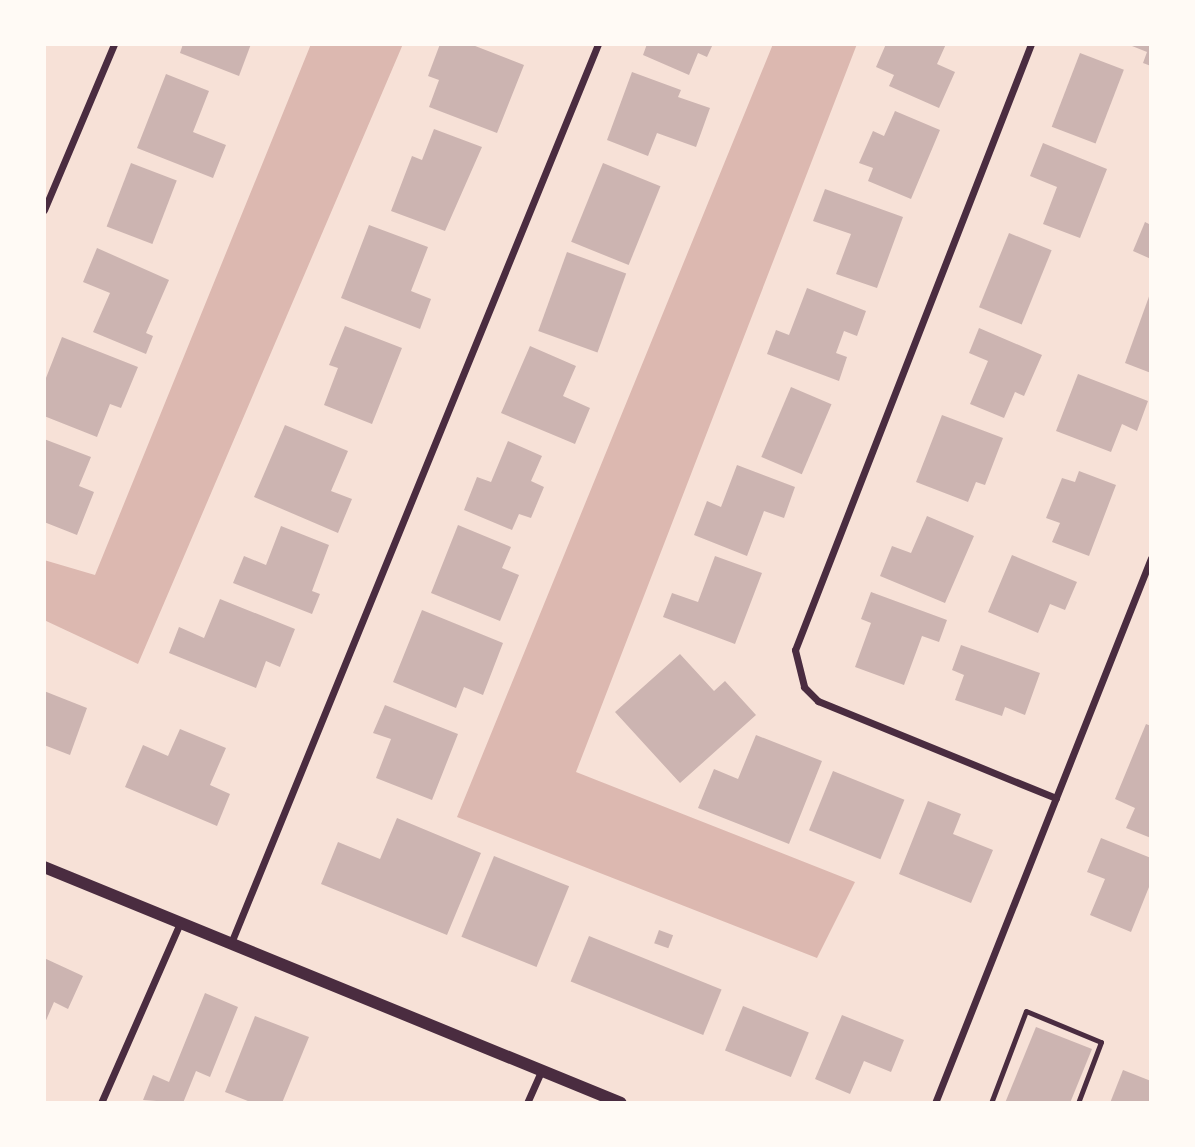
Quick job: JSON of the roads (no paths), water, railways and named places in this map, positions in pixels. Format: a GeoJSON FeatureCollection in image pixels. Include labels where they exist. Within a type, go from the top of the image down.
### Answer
{"type":"FeatureCollection","features":[{"type":"Feature","properties":{"kind":"street"},"geometry":{"type":"LineString","coordinates":[[44,210],[114,44]]}},
{"type":"Feature","properties":{"kind":"street"},"geometry":{"type":"LineString","coordinates":[[231,943],[597,44]]}},
{"type":"Feature","properties":{"kind":"street"},"geometry":{"type":"LineString","coordinates":[[1031,44],[795,650],[800,678],[818,701],[1056,798]]}},
{"type":"Feature","properties":{"kind":"street"},"geometry":{"type":"LineString","coordinates":[[935,1103],[1151,558]]}},
{"type":"Feature","properties":{"kind":"street"},"geometry":{"type":"LineString","coordinates":[[44,867],[621,1103]]}},
{"type":"Feature","properties":{"kind":"street"},"geometry":{"type":"LineString","coordinates":[[101,1103],[180,923]]}},
{"type":"Feature","properties":{"kind":"street"},"geometry":{"type":"LineString","coordinates":[[527,1103],[541,1071]]}},
{"type":"Feature","properties":{"kind":"lane"},"geometry":{"type":"LineString","coordinates":[[990,1103],[1026,1011],[1101,1042],[1078,1103]]}}]}
